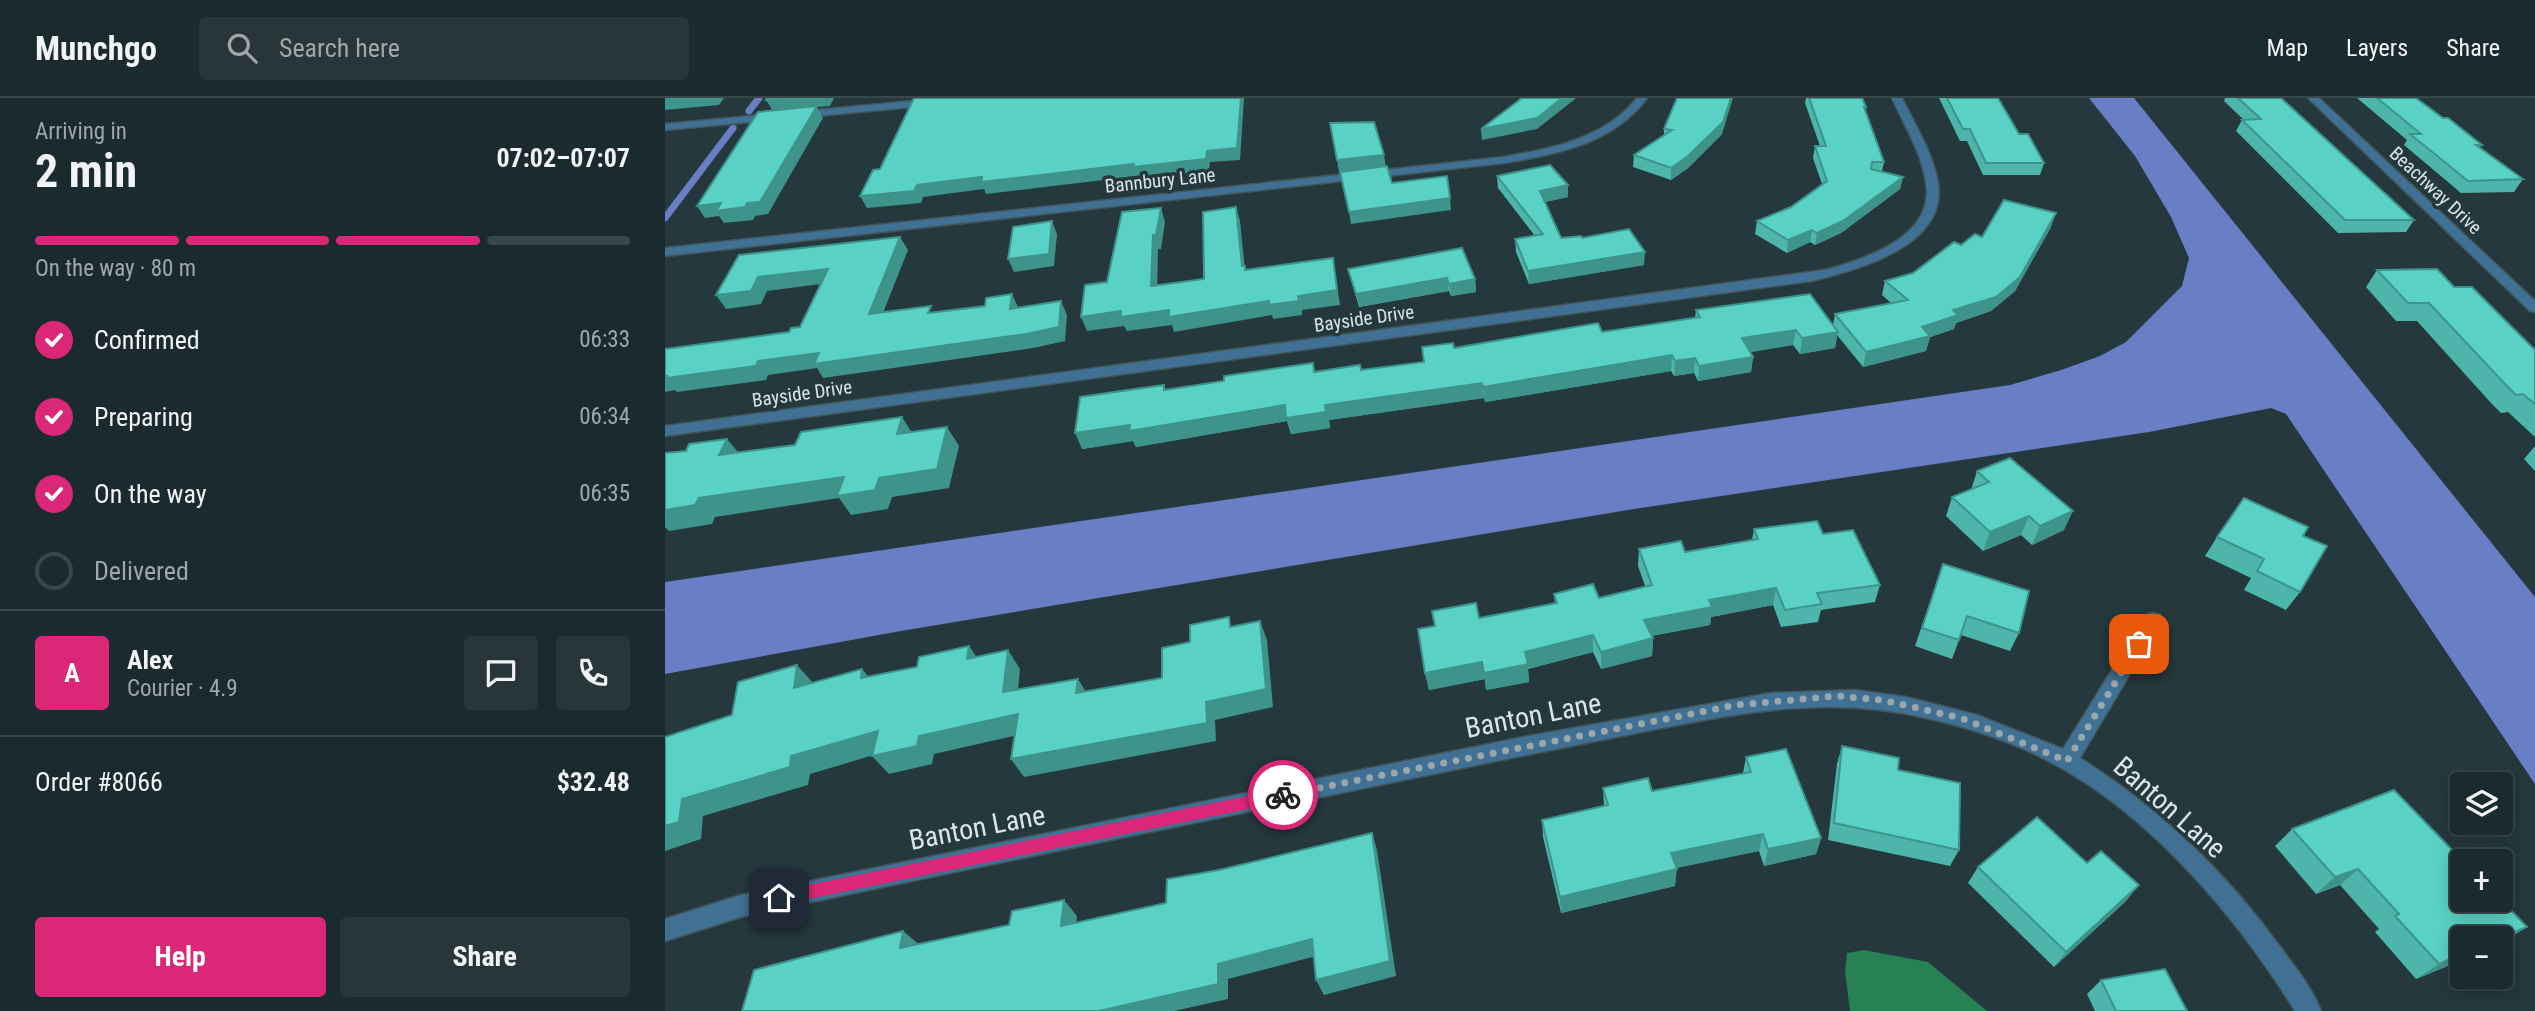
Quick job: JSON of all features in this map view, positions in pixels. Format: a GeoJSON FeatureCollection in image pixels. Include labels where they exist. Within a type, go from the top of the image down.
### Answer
{"type":"FeatureCollection","features":[{"type":"Feature","properties":{"kind":"street"},"geometry":{"type":"LineString","coordinates":[[665,127],[978,98]]}},
{"type":"Feature","properties":{"kind":"street","name":"Bannbury Lane"},"geometry":{"type":"LineString","coordinates":[[665,252],[1513,158],[1555,150],[1600,132],[1623,118],[1642,98]]}},
{"type":"Feature","properties":{"kind":"street","name":"Bayside Drive"},"geometry":{"type":"LineString","coordinates":[[665,431],[1812,277],[1837,271],[1862,264],[1898,244],[1919,224],[1930,207],[1933,193],[1929,172],[1897,98]]}},
{"type":"Feature","properties":{"kind":"street","name":"Beachway Drive"},"geometry":{"type":"LineString","coordinates":[[2313,98],[2535,308]]}},
{"type":"Feature","properties":{"kind":"street"},"geometry":{"type":"LineString","coordinates":[[2067,761],[2153,621]]}},
{"type":"Feature","properties":{"kind":"street","name":"Banton Lane"},"geometry":{"type":"LineString","coordinates":[[665,930],[741,906],[779,898],[1736,705],[1838,696],[1882,700],[1961,718],[2067,761],[2154,825],[2203,873],[2273,955],[2309,1011]]}},
{"type":"Feature","properties":{"kind":"green space"},"geometry":{"type":"Polygon","coordinates":[[[1864,950],[1928,962],[1987,1011],[1850,1011],[1845,972],[1847,953],[1864,950]]]}},
{"type":"Feature","properties":{"kind":"water"},"geometry":{"type":"Polygon","coordinates":[[[2089,98],[2134,98],[2535,597],[2535,784],[2286,414],[2271,408],[2149,432],[1634,509],[901,631],[665,674],[665,582],[2010,385],[2100,356],[2126,342],[2182,286],[2189,258],[2171,217],[2135,156],[2089,98]]]}},
{"type":"Feature","properties":{"kind":"building"},"geometry":{"type":"Polygon","coordinates":[[[914,98],[1241,98],[1237,148],[1207,151],[1206,159],[1133,167],[1134,164],[981,182],[982,177],[917,185],[914,191],[860,196],[873,170],[880,169],[914,98]]]}},
{"type":"Feature","properties":{"kind":"building"},"geometry":{"type":"Polygon","coordinates":[[[1522,98],[1562,98],[1537,118],[1481,129],[1522,98]]]}},
{"type":"Feature","properties":{"kind":"building"},"geometry":{"type":"Polygon","coordinates":[[[1677,98],[1731,98],[1723,122],[1688,156],[1671,168],[1634,155],[1672,130],[1664,129],[1677,98]]]}},
{"type":"Feature","properties":{"kind":"building"},"geometry":{"type":"Polygon","coordinates":[[[1809,98],[1862,98],[1884,162],[1872,162],[1871,169],[1903,177],[1843,221],[1817,233],[1812,230],[1788,240],[1757,221],[1791,207],[1827,181],[1815,146],[1826,146],[1809,98]]]}},
{"type":"Feature","properties":{"kind":"building"},"geometry":{"type":"Polygon","coordinates":[[[1947,98],[1998,98],[2019,134],[2028,134],[2044,163],[1986,163],[1970,129],[1963,129],[1947,98]]]}},
{"type":"Feature","properties":{"kind":"building"},"geometry":{"type":"Polygon","coordinates":[[[2238,98],[2281,98],[2414,220],[2345,220],[2242,120],[2261,119],[2238,98]]]}},
{"type":"Feature","properties":{"kind":"building"},"geometry":{"type":"Polygon","coordinates":[[[2377,98],[2416,98],[2443,118],[2448,118],[2482,145],[2476,145],[2523,179],[2468,181],[2410,134],[2421,134],[2377,98]]]}},
{"type":"Feature","properties":{"kind":"building"},"geometry":{"type":"Polygon","coordinates":[[[817,106],[760,202],[716,211],[721,203],[697,206],[758,112],[817,106]]]}},
{"type":"Feature","properties":{"kind":"building"},"geometry":{"type":"Polygon","coordinates":[[[1374,122],[1384,155],[1337,160],[1330,123],[1374,122]]]}},
{"type":"Feature","properties":{"kind":"building"},"geometry":{"type":"Polygon","coordinates":[[[1550,165],[1568,185],[1540,191],[1561,238],[1582,238],[1629,229],[1645,252],[1528,271],[1515,239],[1543,234],[1497,176],[1550,165]]]}},
{"type":"Feature","properties":{"kind":"building"},"geometry":{"type":"Polygon","coordinates":[[[1387,166],[1392,183],[1447,176],[1450,198],[1349,212],[1340,172],[1387,166]]]}},
{"type":"Feature","properties":{"kind":"building"},"geometry":{"type":"Polygon","coordinates":[[[2004,200],[2056,213],[2020,277],[1996,297],[1953,310],[1958,315],[1922,327],[1930,336],[1866,352],[1835,314],[1908,300],[1885,281],[1913,273],[1954,242],[1961,245],[1975,234],[1982,237],[2004,200]]]}},
{"type":"Feature","properties":{"kind":"building"},"geometry":{"type":"Polygon","coordinates":[[[1236,207],[1242,266],[1245,266],[1245,270],[1333,258],[1337,290],[1298,296],[1299,301],[1269,305],[1269,301],[1169,317],[1169,310],[1121,317],[1121,311],[1081,317],[1085,285],[1107,282],[1122,212],[1161,208],[1156,235],[1153,235],[1151,286],[1204,279],[1203,212],[1236,207]]]}},
{"type":"Feature","properties":{"kind":"building"},"geometry":{"type":"Polygon","coordinates":[[[1052,221],[1049,254],[1008,259],[1013,227],[1052,221]]]}},
{"type":"Feature","properties":{"kind":"building"},"geometry":{"type":"Polygon","coordinates":[[[900,237],[869,314],[931,306],[928,313],[985,306],[986,298],[1012,294],[1010,309],[1061,301],[1059,327],[814,364],[819,353],[758,361],[756,366],[666,378],[665,349],[789,332],[791,328],[800,327],[828,269],[758,277],[751,291],[716,295],[739,255],[900,237]]]}},
{"type":"Feature","properties":{"kind":"building"},"geometry":{"type":"Polygon","coordinates":[[[1462,248],[1475,279],[1449,284],[1447,278],[1356,294],[1348,269],[1462,248]]]}},
{"type":"Feature","properties":{"kind":"building"},"geometry":{"type":"Polygon","coordinates":[[[2437,269],[2454,287],[2472,287],[2535,350],[2535,404],[2523,394],[2516,395],[2429,303],[2408,303],[2377,270],[2437,269]]]}},
{"type":"Feature","properties":{"kind":"building"},"geometry":{"type":"Polygon","coordinates":[[[1810,294],[1838,332],[1802,338],[1796,330],[1742,338],[1753,357],[1699,366],[1695,358],[1675,361],[1672,355],[1483,387],[1482,383],[1325,405],[1326,412],[1286,418],[1285,405],[1129,431],[1130,425],[1075,433],[1080,397],[1164,385],[1164,390],[1224,381],[1224,376],[1313,363],[1314,372],[1360,365],[1361,370],[1424,362],[1422,347],[1453,343],[1454,348],[1598,323],[1602,332],[1700,317],[1696,310],[1810,294]]]}},
{"type":"Feature","properties":{"kind":"building"},"geometry":{"type":"Polygon","coordinates":[[[902,417],[897,434],[947,427],[937,469],[879,478],[875,490],[837,496],[844,477],[699,498],[695,505],[665,510],[665,453],[686,451],[689,444],[727,439],[719,455],[795,445],[801,432],[902,417]]]}},
{"type":"Feature","properties":{"kind":"building"},"geometry":{"type":"Polygon","coordinates":[[[2010,458],[2073,511],[2040,526],[2029,516],[1990,532],[1952,497],[1989,482],[1977,471],[2010,458]]]}},
{"type":"Feature","properties":{"kind":"building"},"geometry":{"type":"Polygon","coordinates":[[[2244,498],[2308,527],[2303,536],[2327,546],[2300,592],[2257,571],[2264,559],[2217,537],[2244,498]]]}},
{"type":"Feature","properties":{"kind":"building"},"geometry":{"type":"Polygon","coordinates":[[[1817,521],[1823,534],[1853,530],[1880,585],[1817,593],[1822,604],[1785,610],[1776,588],[1709,600],[1712,607],[1644,620],[1653,638],[1601,652],[1593,635],[1525,652],[1528,664],[1484,673],[1482,662],[1425,673],[1418,629],[1435,626],[1432,611],[1476,603],[1479,618],[1557,603],[1554,594],[1593,584],[1599,598],[1652,585],[1639,549],[1681,541],[1685,552],[1758,539],[1754,529],[1817,521]]]}},
{"type":"Feature","properties":{"kind":"building"},"geometry":{"type":"Polygon","coordinates":[[[1943,564],[2029,591],[2019,633],[1967,616],[1959,640],[1922,628],[1943,564]]]}},
{"type":"Feature","properties":{"kind":"building"},"geometry":{"type":"Polygon","coordinates":[[[1229,617],[1230,627],[1260,621],[1266,689],[1206,702],[1207,723],[1011,759],[1018,714],[919,736],[917,746],[872,756],[878,731],[791,756],[790,767],[682,799],[679,822],[665,826],[665,737],[732,715],[738,682],[797,665],[794,688],[862,669],[861,678],[917,667],[919,657],[969,646],[967,659],[1008,650],[1003,692],[1078,679],[1076,693],[1162,678],[1162,648],[1190,642],[1190,625],[1229,617]]]}},
{"type":"Feature","properties":{"kind":"building"},"geometry":{"type":"Polygon","coordinates":[[[1842,746],[1899,758],[1898,770],[1960,783],[1959,850],[1834,823],[1842,746]]]}},
{"type":"Feature","properties":{"kind":"building"},"geometry":{"type":"Polygon","coordinates":[[[1786,749],[1821,838],[1768,849],[1763,834],[1671,853],[1677,869],[1560,897],[1542,820],[1608,805],[1603,788],[1648,778],[1652,791],[1751,772],[1746,757],[1786,749]]]}},
{"type":"Feature","properties":{"kind":"building"},"geometry":{"type":"Polygon","coordinates":[[[2394,790],[2451,849],[2450,912],[2513,912],[2527,927],[2513,933],[2513,926],[2450,926],[2450,959],[2439,964],[2395,916],[2399,914],[2358,869],[2335,877],[2292,829],[2394,790]]]}},
{"type":"Feature","properties":{"kind":"building"},"geometry":{"type":"Polygon","coordinates":[[[2037,817],[2087,863],[2101,851],[2139,885],[2066,952],[1978,867],[2037,817]]]}},
{"type":"Feature","properties":{"kind":"building"},"geometry":{"type":"Polygon","coordinates":[[[1372,833],[1390,961],[1316,980],[1312,939],[1218,964],[1218,984],[1099,1011],[742,1011],[754,970],[903,931],[900,948],[1009,925],[1012,911],[1064,900],[1061,926],[1166,903],[1167,879],[1219,870],[1372,833]]]}},
{"type":"Feature","properties":{"kind":"building"},"geometry":{"type":"Polygon","coordinates":[[[2165,969],[2187,1011],[2116,1011],[2101,980],[2165,969]]]}},
{"type":"Feature","properties":{"kind":"waterway"},"geometry":{"type":"LineString","coordinates":[[749,111],[759,98]]}},
{"type":"Feature","properties":{"kind":"waterway"},"geometry":{"type":"LineString","coordinates":[[665,218],[733,128]]}},
{"type":"Feature","properties":{"kind":"way so far"},"geometry":{"type":"LineString","coordinates":[[1283,795],[1736,705],[1838,696],[1882,700],[1961,718],[2067,761],[2139,644]]}},
{"type":"Feature","properties":{"kind":"route"},"geometry":{"type":"LineString","coordinates":[[779,898],[1283,795]]}}]}
